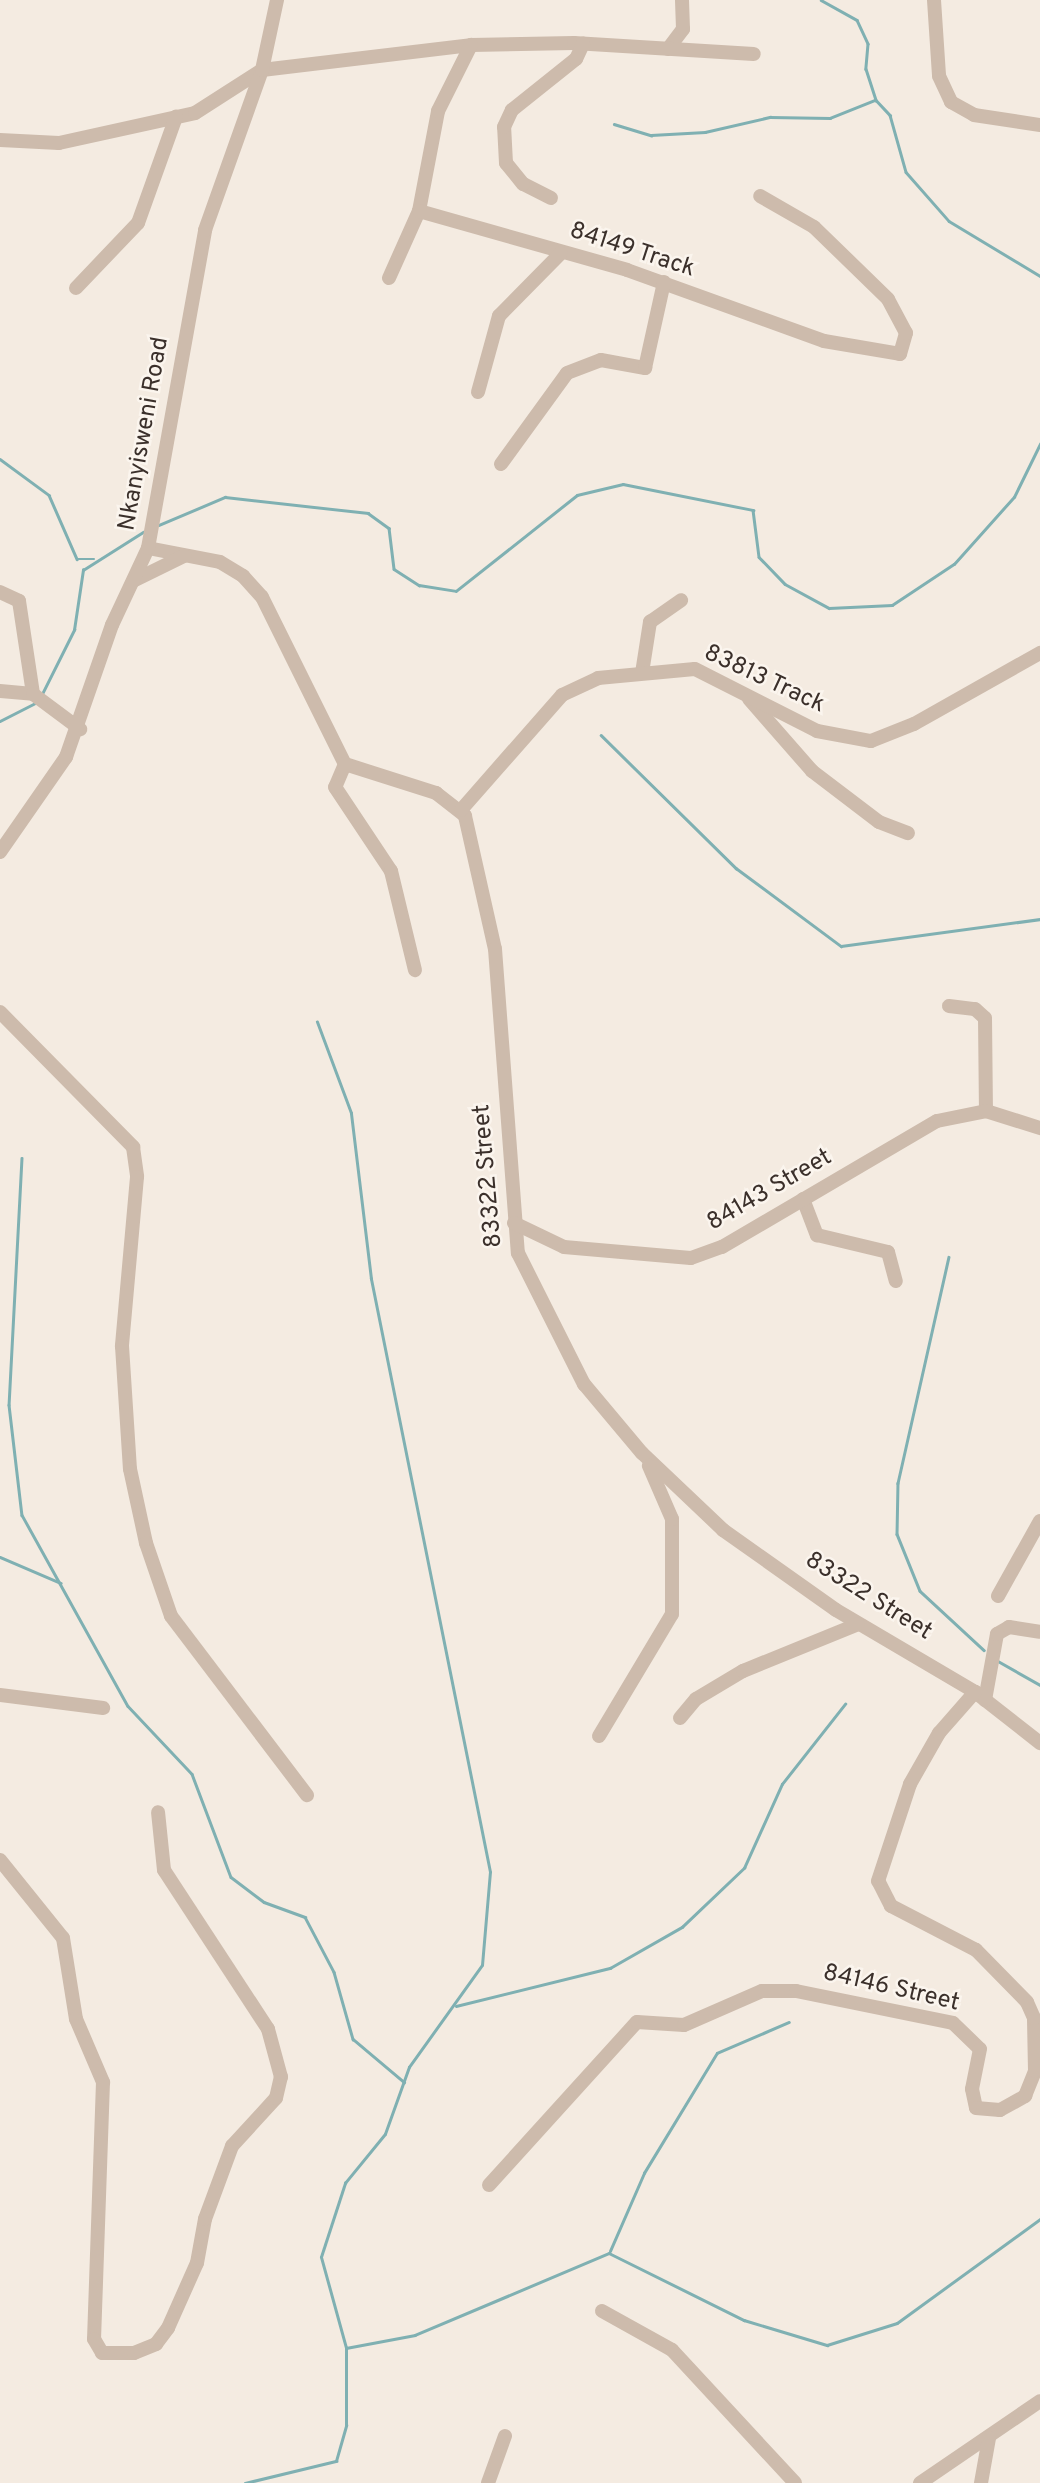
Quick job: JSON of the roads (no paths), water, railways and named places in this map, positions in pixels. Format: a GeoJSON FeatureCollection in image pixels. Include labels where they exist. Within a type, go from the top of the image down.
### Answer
{"type":"FeatureCollection","features":[{"type":"Feature","properties":{"kind":"street","name":"Nkanyisweni Road"},"geometry":{"type":"LineString","coordinates":[[0,852],[80,729],[112,625],[148,548],[205,230],[262,70],[276,0]]}},
{"type":"Feature","properties":{"kind":"street"},"geometry":{"type":"LineString","coordinates":[[668,49],[683,29],[682,0]]}},
{"type":"Feature","properties":{"kind":"street"},"geometry":{"type":"LineString","coordinates":[[934,0],[939,76],[951,102],[974,115],[1040,125]]}},
{"type":"Feature","properties":{"kind":"street"},"geometry":{"type":"LineString","coordinates":[[551,198],[523,184],[506,163],[504,127],[512,110],[576,59],[583,44]]}},
{"type":"Feature","properties":{"kind":"street"},"geometry":{"type":"LineString","coordinates":[[0,140],[59,143],[176,117],[211,106],[262,70],[471,45],[583,44],[754,54]]}},
{"type":"Feature","properties":{"kind":"street"},"geometry":{"type":"LineString","coordinates":[[389,278],[419,211],[438,111],[471,45]]}},
{"type":"Feature","properties":{"kind":"street"},"geometry":{"type":"LineString","coordinates":[[76,288],[138,223],[176,117]]}},
{"type":"Feature","properties":{"kind":"street","name":"84149 Track"},"geometry":{"type":"LineString","coordinates":[[419,211],[664,282],[824,341],[900,354],[906,333],[888,299],[814,227],[760,196]]}},
{"type":"Feature","properties":{"kind":"street"},"geometry":{"type":"LineString","coordinates":[[478,392],[499,316],[561,253]]}},
{"type":"Feature","properties":{"kind":"street"},"geometry":{"type":"LineString","coordinates":[[501,464],[567,373],[601,360],[645,368],[664,282]]}},
{"type":"Feature","properties":{"kind":"street"},"geometry":{"type":"LineString","coordinates":[[148,548],[220,562],[256,588],[345,764],[436,793],[461,810]]}},
{"type":"Feature","properties":{"kind":"street"},"geometry":{"type":"LineString","coordinates":[[135,580],[186,556]]}},
{"type":"Feature","properties":{"kind":"street"},"geometry":{"type":"LineString","coordinates":[[0,592],[19,601],[33,694]]}},
{"type":"Feature","properties":{"kind":"street"},"geometry":{"type":"LineString","coordinates":[[642,673],[650,622],[681,600]]}},
{"type":"Feature","properties":{"kind":"street","name":"83813 Track"},"geometry":{"type":"LineString","coordinates":[[461,810],[562,695],[587,681],[695,669],[748,698],[834,737],[871,741],[914,724],[1040,653]]}},
{"type":"Feature","properties":{"kind":"street"},"geometry":{"type":"LineString","coordinates":[[0,691],[33,694],[80,729]]}},
{"type":"Feature","properties":{"kind":"street"},"geometry":{"type":"LineString","coordinates":[[748,698],[812,771],[878,822],[908,833]]}},
{"type":"Feature","properties":{"kind":"street"},"geometry":{"type":"LineString","coordinates":[[345,764],[335,787],[391,871],[415,970]]}},
{"type":"Feature","properties":{"kind":"street","name":"83322 Street"},"geometry":{"type":"LineString","coordinates":[[461,810],[491,920],[514,1223],[521,1266],[562,1347],[642,1453],[723,1530],[858,1624],[909,1648],[980,1696],[1040,1743]]}},
{"type":"Feature","properties":{"kind":"street"},"geometry":{"type":"LineString","coordinates":[[949,1006],[975,1009],[985,1018],[986,1111],[1040,1128]]}},
{"type":"Feature","properties":{"kind":"street"},"geometry":{"type":"LineString","coordinates":[[0,1012],[133,1147],[137,1177],[122,1346],[130,1469],[146,1543],[171,1616],[307,1795]]}},
{"type":"Feature","properties":{"kind":"street","name":"84143 Street"},"geometry":{"type":"LineString","coordinates":[[514,1223],[564,1247],[691,1258],[803,1199],[911,1133],[986,1111]]}},
{"type":"Feature","properties":{"kind":"street"},"geometry":{"type":"LineString","coordinates":[[803,1199],[817,1235],[888,1252],[896,1281]]}},
{"type":"Feature","properties":{"kind":"street"},"geometry":{"type":"LineString","coordinates":[[599,1736],[673,1614],[672,1519],[642,1453]]}},
{"type":"Feature","properties":{"kind":"street"},"geometry":{"type":"LineString","coordinates":[[999,1596],[1040,1521]]}},
{"type":"Feature","properties":{"kind":"street"},"geometry":{"type":"LineString","coordinates":[[680,1718],[733,1676],[858,1624]]}},
{"type":"Feature","properties":{"kind":"street"},"geometry":{"type":"LineString","coordinates":[[980,1696],[997,1634],[1009,1627],[1040,1632]]}},
{"type":"Feature","properties":{"kind":"street"},"geometry":{"type":"LineString","coordinates":[[0,1695],[103,1708]]}},
{"type":"Feature","properties":{"kind":"street","name":"84146 Street"},"geometry":{"type":"LineString","coordinates":[[489,2185],[637,2022],[684,2025],[762,1991],[796,1991],[953,2023],[980,2049],[972,2090],[976,2108],[1000,2110],[1025,2096],[1035,2071],[1027,2002],[976,1950],[891,1906],[878,1881],[910,1784],[939,1733],[980,1696]]}},
{"type":"Feature","properties":{"kind":"street"},"geometry":{"type":"LineString","coordinates":[[0,1860],[63,1938],[76,2019],[103,2082],[95,2347],[108,2355],[134,2353],[156,2344],[168,2328],[197,2263],[205,2219],[232,2146],[276,2098],[281,2077],[268,2029],[164,1870],[158,1812]]}},
{"type":"Feature","properties":{"kind":"street"},"geometry":{"type":"LineString","coordinates":[[602,2311],[672,2350],[794,2483]]}},
{"type":"Feature","properties":{"kind":"street"},"geometry":{"type":"LineString","coordinates":[[920,2483],[1040,2401]]}},
{"type":"Feature","properties":{"kind":"street"},"geometry":{"type":"LineString","coordinates":[[488,2483],[505,2436]]}},
{"type":"Feature","properties":{"kind":"street"},"geometry":{"type":"LineString","coordinates":[[981,2483],[989,2438]]}},
{"type":"Feature","properties":{"kind":"waterway"},"geometry":{"type":"LineString","coordinates":[[821,0],[857,20],[868,44],[866,69],[876,100],[890,115],[906,172],[949,221],[1040,276]]}},
{"type":"Feature","properties":{"kind":"waterway"},"geometry":{"type":"LineString","coordinates":[[614,124],[651,135],[705,132],[770,117],[830,118],[875,100]]}},
{"type":"Feature","properties":{"kind":"waterway"},"geometry":{"type":"LineString","coordinates":[[159,525],[225,497],[368,513],[389,528],[394,569],[419,585],[456,591],[577,495],[623,484],[753,510],[759,557],[785,584],[829,608],[892,605],[954,564],[1014,497],[1040,444]]}},
{"type":"Feature","properties":{"kind":"waterway"},"geometry":{"type":"LineString","coordinates":[[0,459],[49,495],[77,559],[94,559]]}},
{"type":"Feature","properties":{"kind":"waterway"},"geometry":{"type":"LineString","coordinates":[[42,694],[74,630],[83,570],[143,532]]}},
{"type":"Feature","properties":{"kind":"waterway"},"geometry":{"type":"LineString","coordinates":[[0,721],[34,704]]}},
{"type":"Feature","properties":{"kind":"waterway"},"geometry":{"type":"LineString","coordinates":[[601,735],[736,868],[841,946],[1040,919]]}},
{"type":"Feature","properties":{"kind":"waterway"},"geometry":{"type":"LineString","coordinates":[[245,2483],[336,2461],[346,2425],[346,2348],[321,2257],[345,2183],[385,2134],[409,2067],[482,1965],[490,1872],[371,1279],[351,1113],[317,1022]]}},
{"type":"Feature","properties":{"kind":"waterway"},"geometry":{"type":"LineString","coordinates":[[22,1158],[9,1405],[22,1515],[128,1706],[192,1774],[231,1877],[264,1902],[305,1917],[334,1972],[353,2039],[404,2082]]}},
{"type":"Feature","properties":{"kind":"waterway"},"geometry":{"type":"LineString","coordinates":[[949,1257],[898,1483],[897,1534],[920,1591],[984,1650]]}},
{"type":"Feature","properties":{"kind":"waterway"},"geometry":{"type":"LineString","coordinates":[[0,1557],[61,1583]]}},
{"type":"Feature","properties":{"kind":"waterway"},"geometry":{"type":"LineString","coordinates":[[998,1661],[1040,1685]]}},
{"type":"Feature","properties":{"kind":"waterway"},"geometry":{"type":"LineString","coordinates":[[456,2006],[610,1968],[682,1927],[744,1868],[782,1784],[845,1704]]}},
{"type":"Feature","properties":{"kind":"waterway"},"geometry":{"type":"LineString","coordinates":[[610,2251],[644,2173],[717,2053],[789,2022]]}},
{"type":"Feature","properties":{"kind":"waterway"},"geometry":{"type":"LineString","coordinates":[[346,2348],[415,2335],[609,2253],[744,2320],[827,2345],[897,2323],[1040,2219]]}}]}
